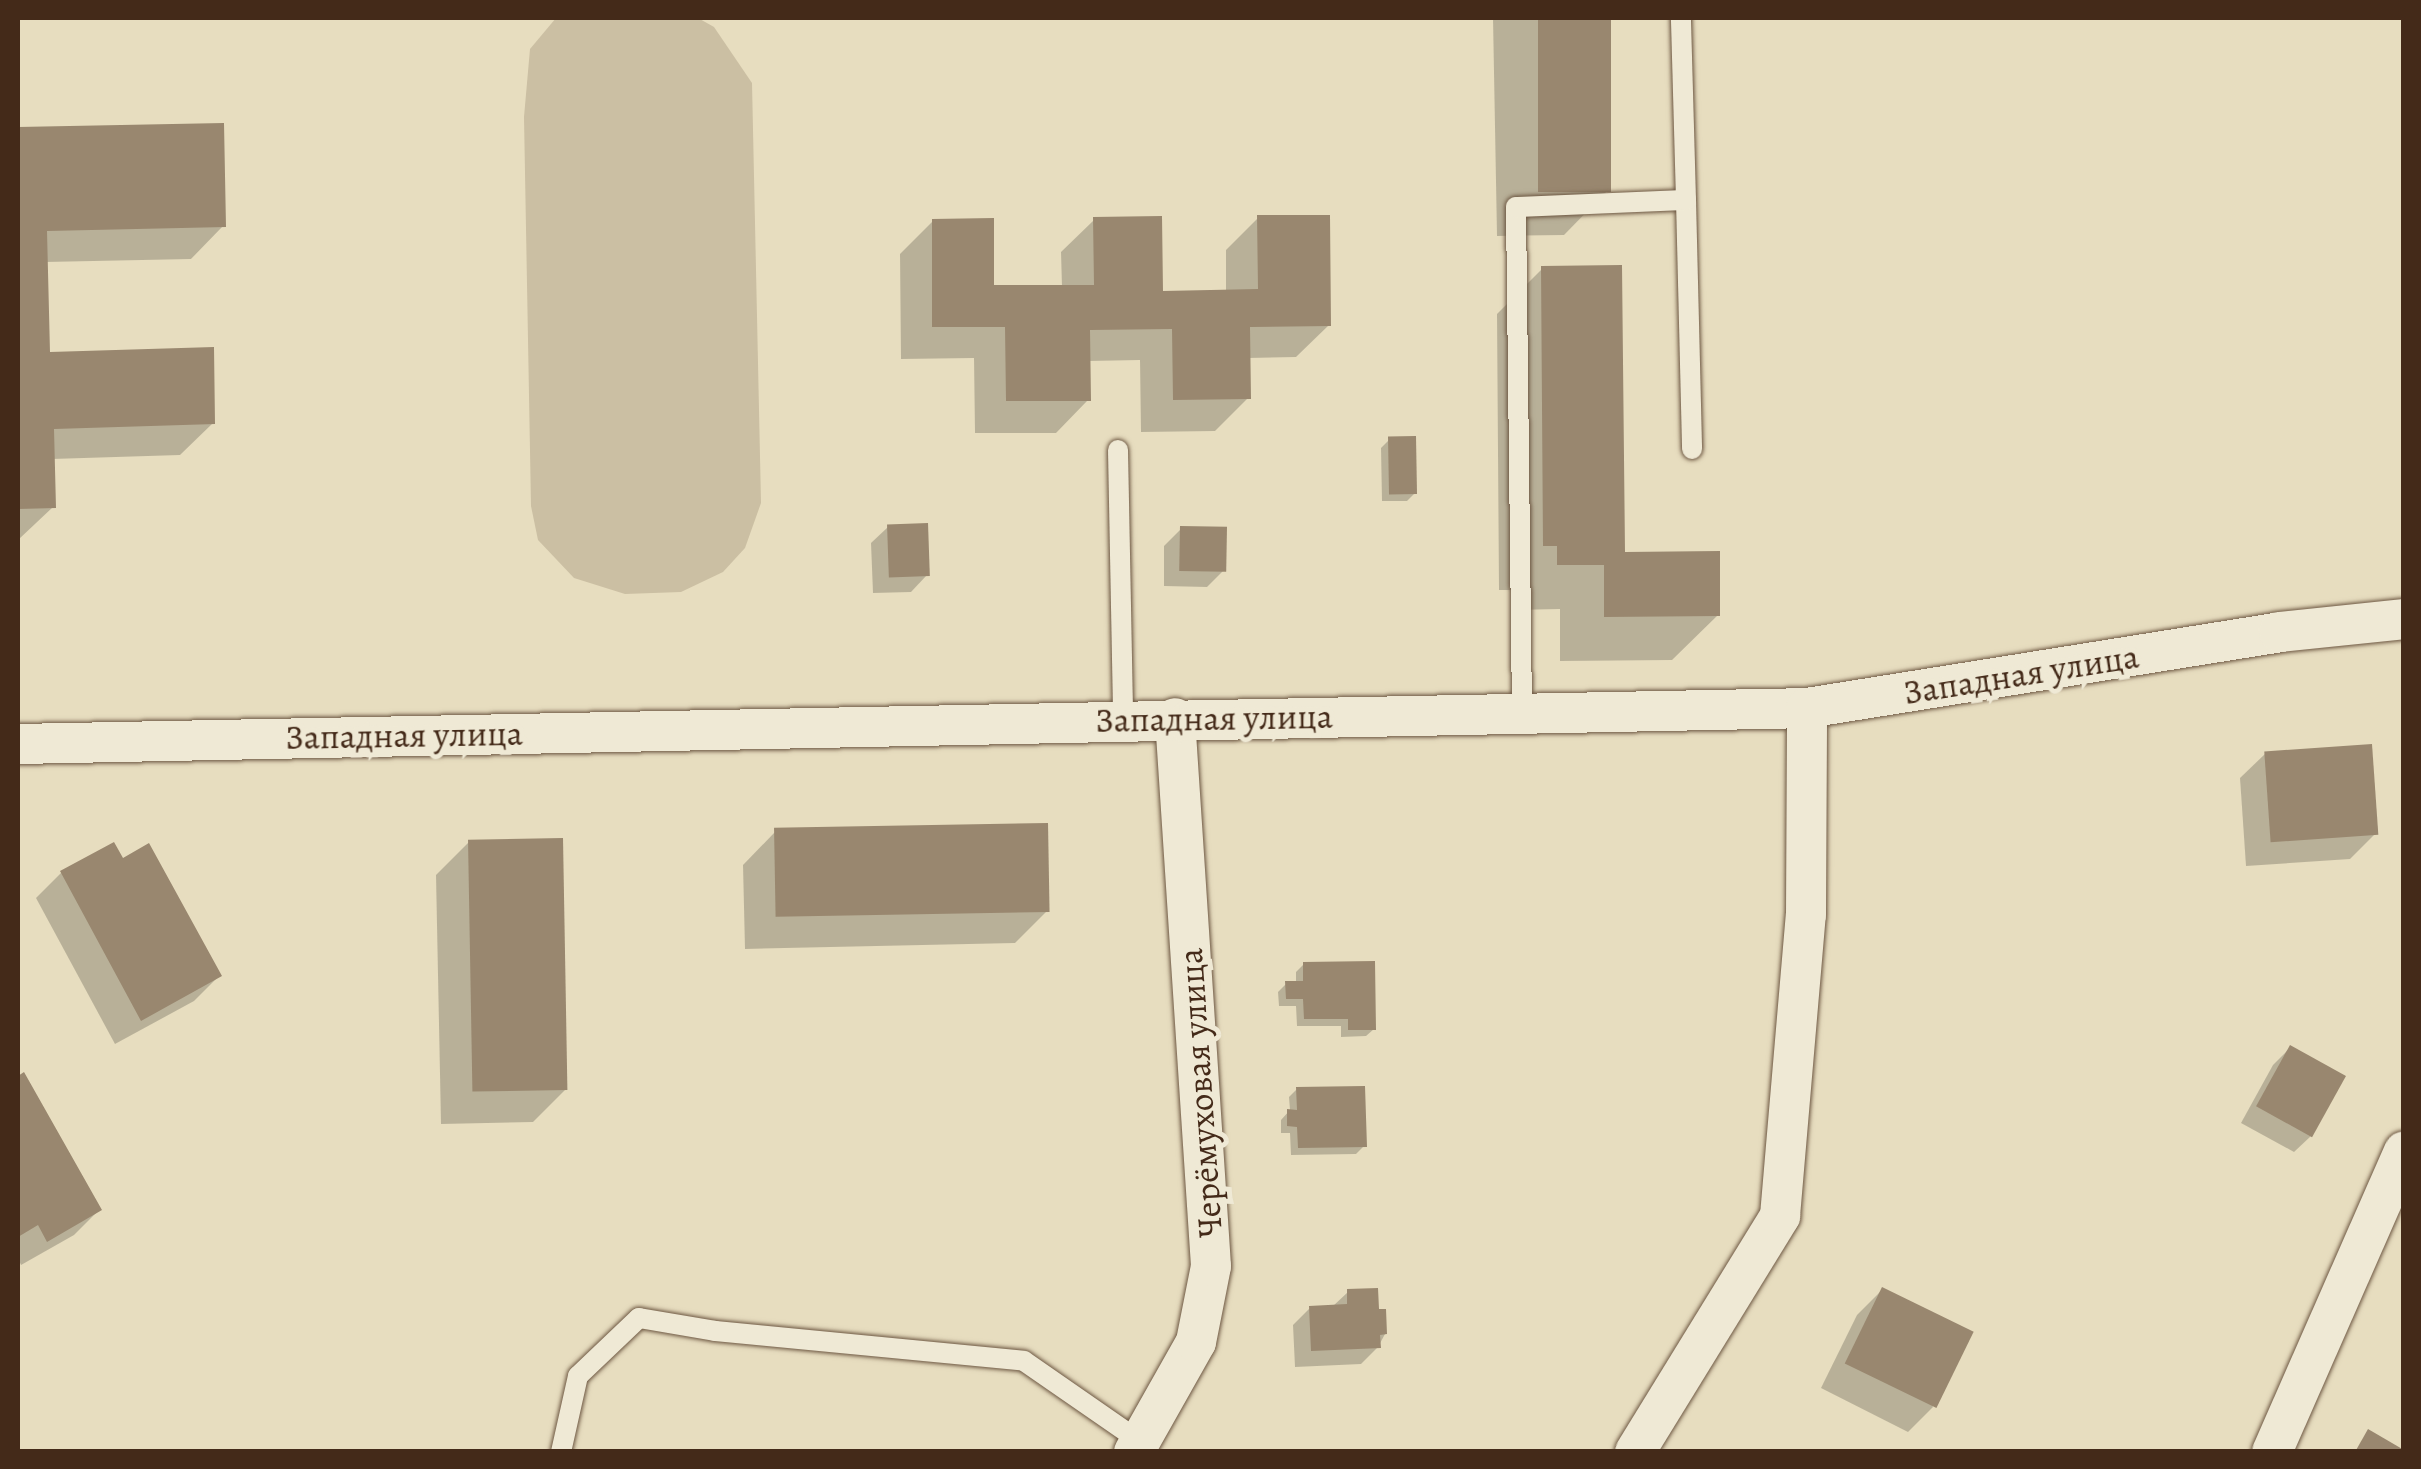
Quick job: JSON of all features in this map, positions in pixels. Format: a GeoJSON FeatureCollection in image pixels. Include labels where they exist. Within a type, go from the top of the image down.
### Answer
{"type":"FeatureCollection","features":[{"type":"Feature","properties":{"kind":"street","name":"Западная улица"},"geometry":{"type":"LineString","coordinates":[[18,744],[1807,708],[2280,632],[2404,619]]}},
{"type":"Feature","properties":{"kind":"street"},"geometry":{"type":"LineString","coordinates":[[1636,1452],[1780,1216],[1806,914],[1807,708]]}},
{"type":"Feature","properties":{"kind":"street","name":"Черёмуховая улица"},"geometry":{"type":"LineString","coordinates":[[1143,1448],[1196,1342],[1211,1266],[1175,718]]}},
{"type":"Feature","properties":{"kind":"street"},"geometry":{"type":"LineString","coordinates":[[2272,1452],[2404,1152]]}},
{"type":"Feature","properties":{"kind":"lane"},"geometry":{"type":"LineString","coordinates":[[1681,18],[1692,450]]}},
{"type":"Feature","properties":{"kind":"lane"},"geometry":{"type":"LineString","coordinates":[[1522,713],[1516,207],[1686,200]]}},
{"type":"Feature","properties":{"kind":"lane"},"geometry":{"type":"LineString","coordinates":[[1118,450],[1123,719]]}},
{"type":"Feature","properties":{"kind":"lane"},"geometry":{"type":"LineString","coordinates":[[560,1452],[578,1376],[639,1318],[715,1331],[1024,1361],[1143,1448]]}},
{"type":"Feature","properties":{"kind":"shaded area"},"geometry":{"type":"Polygon","coordinates":[[[556,18],[698,18],[714,27],[752,83],[761,503],[745,548],[723,572],[681,592],[625,594],[574,578],[538,540],[531,506],[524,117],[530,49],[556,18]]]}},
{"type":"Feature","properties":{"kind":"building"},"geometry":{"type":"Polygon","coordinates":[[[1538,18],[1611,18],[1611,192],[1538,192],[1538,18]]]}},
{"type":"Feature","properties":{"kind":"building"},"geometry":{"type":"Polygon","coordinates":[[[224,123],[226,227],[47,231],[50,352],[214,347],[215,424],[54,429],[56,508],[18,509],[18,127],[224,123]]]}},
{"type":"Feature","properties":{"kind":"building"},"geometry":{"type":"Polygon","coordinates":[[[1257,215],[1330,215],[1331,326],[1250,327],[1251,399],[1173,400],[1172,329],[1090,330],[1091,401],[1006,401],[1005,327],[932,327],[932,219],[994,218],[994,285],[1094,285],[1093,217],[1162,216],[1163,291],[1258,289],[1257,215]]]}},
{"type":"Feature","properties":{"kind":"building"},"geometry":{"type":"Polygon","coordinates":[[[1622,265],[1625,552],[1720,551],[1720,616],[1604,617],[1604,565],[1557,565],[1557,546],[1543,546],[1541,266],[1622,265]]]}},
{"type":"Feature","properties":{"kind":"building"},"geometry":{"type":"Polygon","coordinates":[[[1388,436],[1416,436],[1417,494],[1389,494],[1388,436]]]}},
{"type":"Feature","properties":{"kind":"building"},"geometry":{"type":"Polygon","coordinates":[[[928,523],[930,576],[889,577],[887,524],[928,523]]]}},
{"type":"Feature","properties":{"kind":"building"},"geometry":{"type":"Polygon","coordinates":[[[1180,526],[1227,527],[1226,572],[1179,571],[1180,526]]]}},
{"type":"Feature","properties":{"kind":"building"},"geometry":{"type":"Polygon","coordinates":[[[2372,744],[2378,835],[2271,842],[2264,752],[2372,744]]]}},
{"type":"Feature","properties":{"kind":"building"},"geometry":{"type":"Polygon","coordinates":[[[1048,823],[1050,912],[776,917],[774,828],[1048,823]]]}},
{"type":"Feature","properties":{"kind":"building"},"geometry":{"type":"Polygon","coordinates":[[[563,838],[567,1090],[472,1092],[468,840],[563,838]]]}},
{"type":"Feature","properties":{"kind":"building"},"geometry":{"type":"Polygon","coordinates":[[[114,842],[123,858],[149,843],[222,976],[141,1021],[60,871],[114,842]]]}},
{"type":"Feature","properties":{"kind":"building"},"geometry":{"type":"Polygon","coordinates":[[[1375,961],[1376,1030],[1348,1030],[1348,1019],[1304,1019],[1303,999],[1286,999],[1285,981],[1303,981],[1303,962],[1375,961]]]}},
{"type":"Feature","properties":{"kind":"building"},"geometry":{"type":"Polygon","coordinates":[[[2290,1045],[2346,1076],[2312,1137],[2256,1106],[2290,1045]]]}},
{"type":"Feature","properties":{"kind":"building"},"geometry":{"type":"Polygon","coordinates":[[[24,1072],[102,1210],[47,1242],[38,1225],[18,1237],[18,1076],[24,1072]]]}},
{"type":"Feature","properties":{"kind":"building"},"geometry":{"type":"Polygon","coordinates":[[[1365,1086],[1367,1147],[1298,1148],[1297,1127],[1287,1126],[1287,1109],[1297,1110],[1296,1087],[1365,1086]]]}},
{"type":"Feature","properties":{"kind":"building"},"geometry":{"type":"Polygon","coordinates":[[[1882,1287],[1974,1332],[1936,1408],[1845,1363],[1882,1287]]]}},
{"type":"Feature","properties":{"kind":"building"},"geometry":{"type":"Polygon","coordinates":[[[1378,1288],[1379,1309],[1386,1309],[1387,1334],[1380,1335],[1381,1348],[1311,1351],[1309,1306],[1347,1304],[1347,1289],[1378,1288]]]}},
{"type":"Feature","properties":{"kind":"building"},"geometry":{"type":"Polygon","coordinates":[[[2368,1429],[2404,1450],[2404,1452],[2355,1452],[2368,1429]]]}}]}
